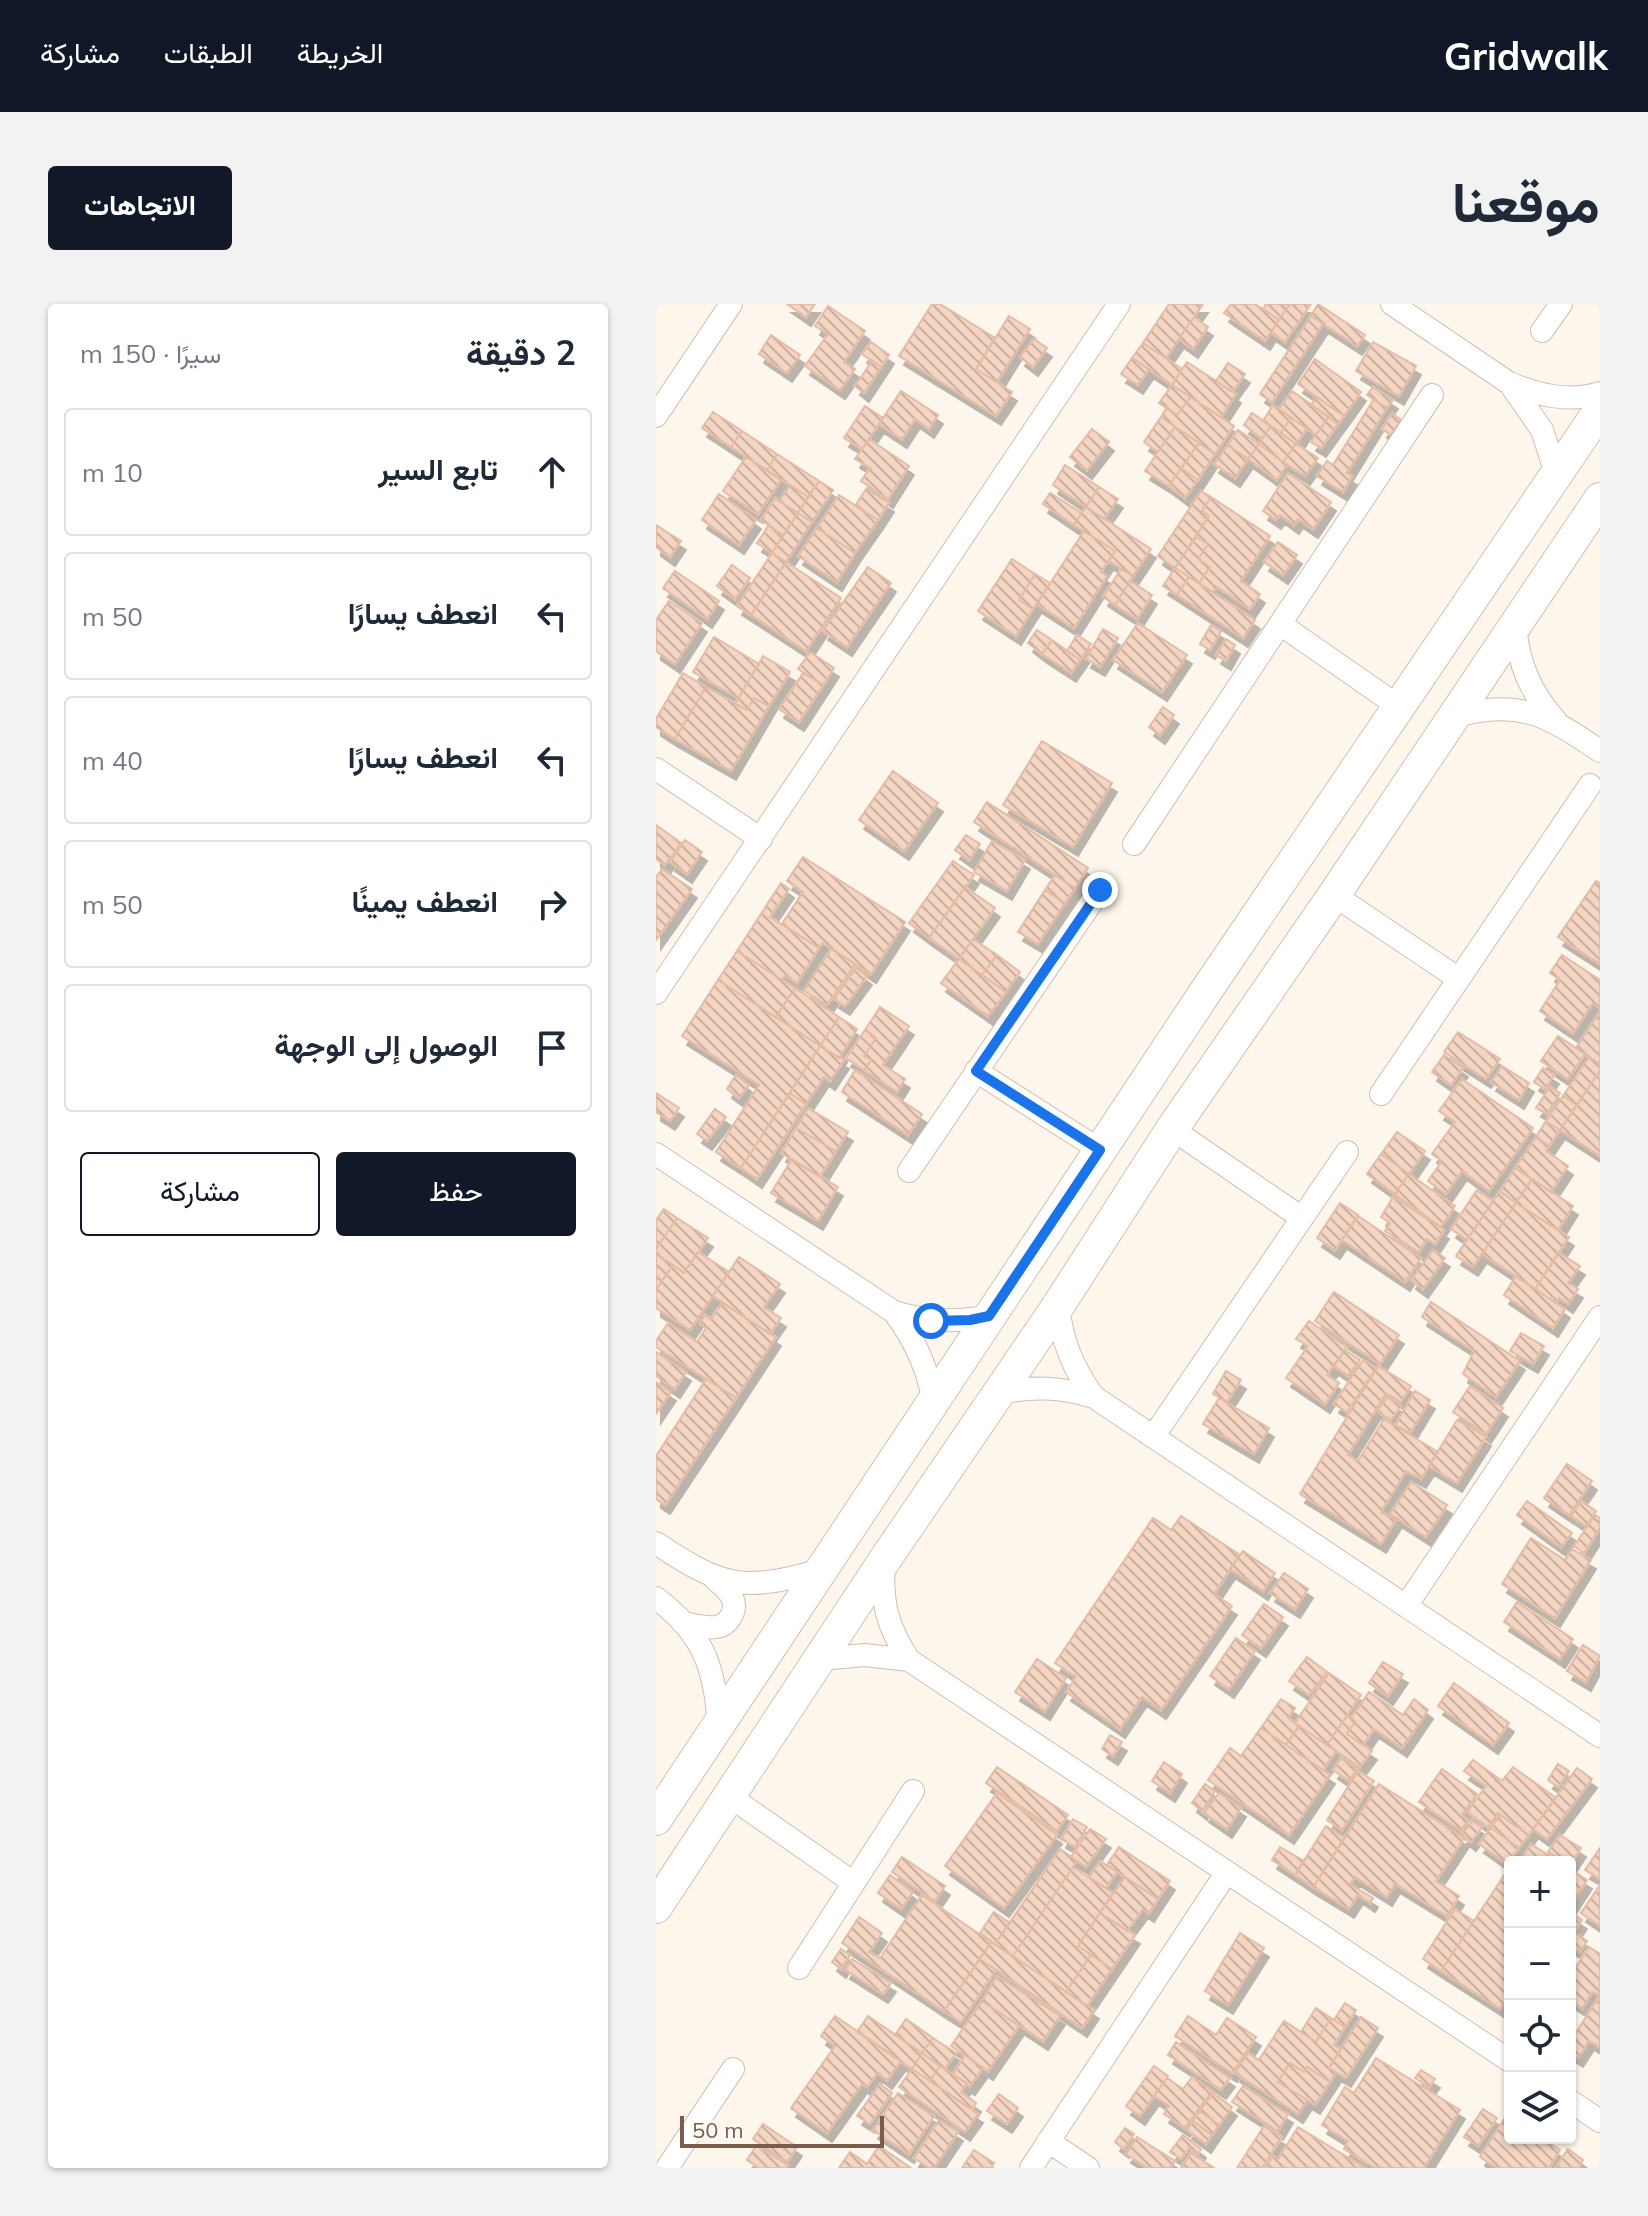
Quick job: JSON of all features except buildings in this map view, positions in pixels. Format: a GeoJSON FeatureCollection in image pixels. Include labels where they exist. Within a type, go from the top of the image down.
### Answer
{"type":"FeatureCollection","features":[{"type":"Feature","properties":{"kind":"main road"},"geometry":{"type":"LineString","coordinates":[[656,1819],[1208,988],[1600,410]]}},
{"type":"Feature","properties":{"kind":"main road"},"geometry":{"type":"LineString","coordinates":[[656,1907],[884,1561],[1058,1306],[1172,1129],[1334,895],[1600,499]]}},
{"type":"Feature","properties":{"kind":"main road"},"geometry":{"type":"LineString","coordinates":[[1172,1129],[1179,1094],[1231,1006],[1232,1000],[1226,989],[1208,988]]}},
{"type":"Feature","properties":{"kind":"street"},"geometry":{"type":"LineString","coordinates":[[656,416],[731,304]]}},
{"type":"Feature","properties":{"kind":"street"},"geometry":{"type":"LineString","coordinates":[[656,993],[1119,304]]}},
{"type":"Feature","properties":{"kind":"street"},"geometry":{"type":"LineString","coordinates":[[1392,304],[1509,383],[1544,395],[1567,398],[1600,393]]}},
{"type":"Feature","properties":{"kind":"street"},"geometry":{"type":"LineString","coordinates":[[1542,331],[1561,304]]}},
{"type":"Feature","properties":{"kind":"street"},"geometry":{"type":"LineString","coordinates":[[1509,383],[1542,430],[1556,473]]}},
{"type":"Feature","properties":{"kind":"street"},"geometry":{"type":"LineString","coordinates":[[1134,844],[1432,395]]}},
{"type":"Feature","properties":{"kind":"street"},"geometry":{"type":"LineString","coordinates":[[1280,624],[1398,706]]}},
{"type":"Feature","properties":{"kind":"street"},"geometry":{"type":"LineString","coordinates":[[1515,624],[1522,667],[1530,687],[1557,722]]}},
{"type":"Feature","properties":{"kind":"street"},"geometry":{"type":"LineString","coordinates":[[1455,716],[1480,709],[1507,708],[1532,712],[1557,722],[1600,751]]}},
{"type":"Feature","properties":{"kind":"street"},"geometry":{"type":"LineString","coordinates":[[656,769],[761,839]]}},
{"type":"Feature","properties":{"kind":"street"},"geometry":{"type":"LineString","coordinates":[[1381,1094],[1590,785]]}},
{"type":"Feature","properties":{"kind":"street"},"geometry":{"type":"LineString","coordinates":[[909,1171],[1100,890]]}},
{"type":"Feature","properties":{"kind":"street"},"geometry":{"type":"LineString","coordinates":[[1334,895],[1459,979]]}},
{"type":"Feature","properties":{"kind":"street"},"geometry":{"type":"LineString","coordinates":[[976,1071],[1100,1150]]}},
{"type":"Feature","properties":{"kind":"street"},"geometry":{"type":"LineString","coordinates":[[1172,1129],[1302,1218]]}},
{"type":"Feature","properties":{"kind":"street"},"geometry":{"type":"LineString","coordinates":[[1153,1437],[1347,1152]]}},
{"type":"Feature","properties":{"kind":"street"},"geometry":{"type":"LineString","coordinates":[[656,1154],[894,1312],[920,1354],[934,1402]]}},
{"type":"Feature","properties":{"kind":"street"},"geometry":{"type":"LineString","coordinates":[[1058,1306],[1065,1345],[1077,1372],[1094,1397]]}},
{"type":"Feature","properties":{"kind":"street"},"geometry":{"type":"LineString","coordinates":[[894,1312],[931,1321],[989,1316]]}},
{"type":"Feature","properties":{"kind":"street"},"geometry":{"type":"LineString","coordinates":[[1406,1606],[1594,1341],[1600,1317]]}},
{"type":"Feature","properties":{"kind":"street"},"geometry":{"type":"LineString","coordinates":[[999,1393],[1037,1387],[1075,1391],[1094,1397],[1600,1736]]}},
{"type":"Feature","properties":{"kind":"street"},"geometry":{"type":"LineString","coordinates":[[656,1543],[714,1578],[733,1598],[734,1609],[722,1626],[683,1623]]}},
{"type":"Feature","properties":{"kind":"street"},"geometry":{"type":"LineString","coordinates":[[884,1561],[882,1587],[886,1614],[895,1638],[909,1660],[1504,2057]]}},
{"type":"Feature","properties":{"kind":"street"},"geometry":{"type":"LineString","coordinates":[[714,1578],[756,1584],[821,1570]]}},
{"type":"Feature","properties":{"kind":"street"},"geometry":{"type":"LineString","coordinates":[[656,1598],[683,1623],[704,1650],[714,1675],[719,1726]]}},
{"type":"Feature","properties":{"kind":"street"},"geometry":{"type":"LineString","coordinates":[[820,1659],[865,1655],[909,1660]]}},
{"type":"Feature","properties":{"kind":"street"},"geometry":{"type":"LineString","coordinates":[[799,1968],[913,1791]]}},
{"type":"Feature","properties":{"kind":"street"},"geometry":{"type":"LineString","coordinates":[[729,1796],[854,1883]]}},
{"type":"Feature","properties":{"kind":"street"},"geometry":{"type":"LineString","coordinates":[[1031,2168],[1227,1872]]}},
{"type":"Feature","properties":{"kind":"street"},"geometry":{"type":"LineString","coordinates":[[667,2168],[733,2069]]}},
{"type":"Feature","properties":{"kind":"street"},"geometry":{"type":"LineString","coordinates":[[1576,2105],[1600,2121]]}},
{"type":"Feature","properties":{"kind":"street"},"geometry":{"type":"LineString","coordinates":[[1048,2141],[1088,2168]]}},
{"type":"Feature","properties":{"kind":"route"},"geometry":{"type":"LineString","coordinates":[[931,1321],[989,1316],[1100,1150],[976,1071],[1100,890]]}}]}
